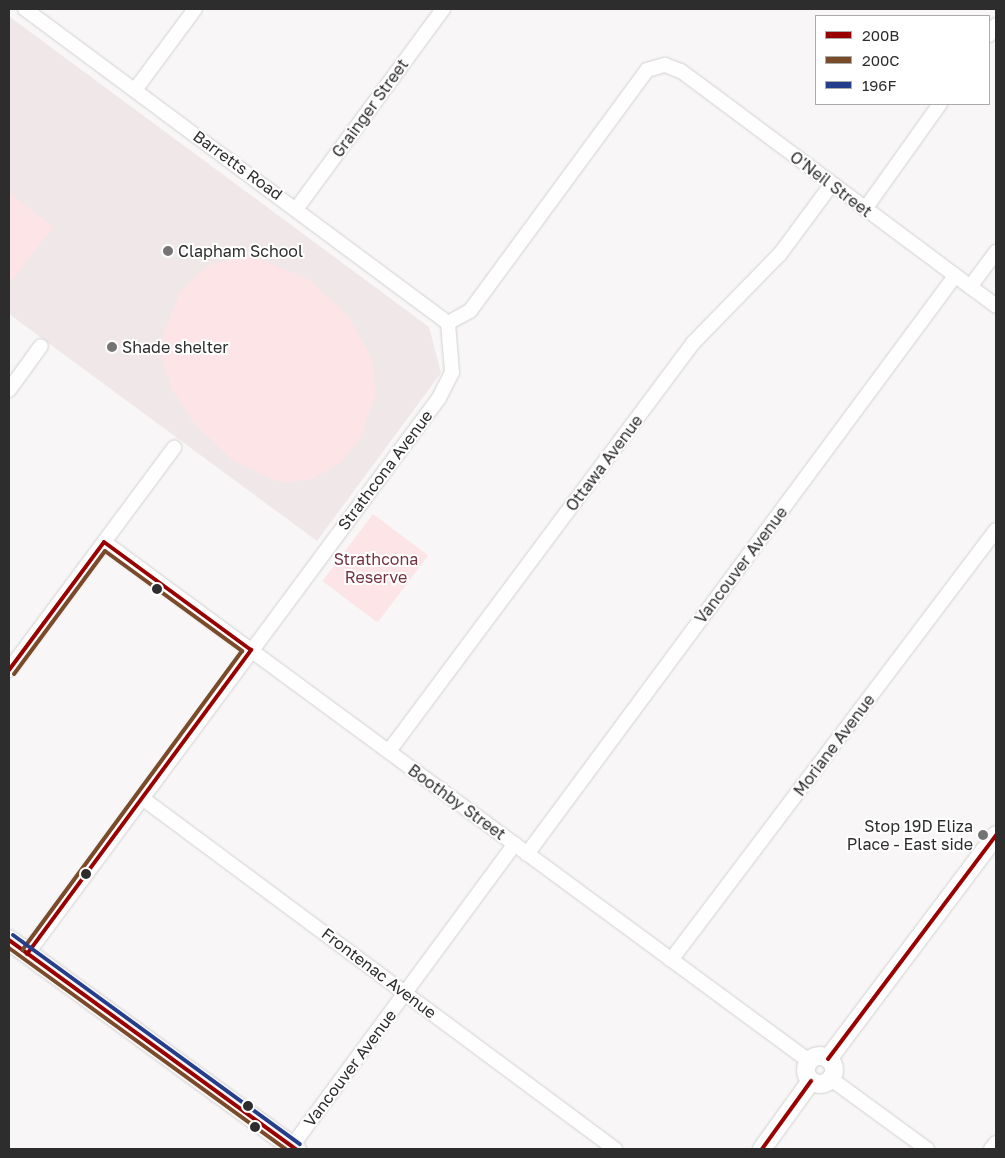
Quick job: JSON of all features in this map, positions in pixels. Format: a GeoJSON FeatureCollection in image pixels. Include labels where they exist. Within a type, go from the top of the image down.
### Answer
{"type":"FeatureCollection","features":[{"type":"Feature","properties":{"kind":"main road"},"geometry":{"type":"LineString","coordinates":[[9,940],[294,1148]]}},
{"type":"Feature","properties":{"kind":"street","name":"Barretts Road"},"geometry":{"type":"LineString","coordinates":[[25,9],[297,208],[448,323]]}},
{"type":"Feature","properties":{"kind":"street"},"geometry":{"type":"LineString","coordinates":[[135,90],[195,9]]}},
{"type":"Feature","properties":{"kind":"street","name":"Grainger Street"},"geometry":{"type":"LineString","coordinates":[[297,208],[443,9]]}},
{"type":"Feature","properties":{"kind":"street","name":"O'Neil Street"},"geometry":{"type":"LineString","coordinates":[[448,323],[470,310],[647,70],[665,65],[681,71],[831,185],[996,306]]}},
{"type":"Feature","properties":{"kind":"street"},"geometry":{"type":"LineString","coordinates":[[864,209],[939,105]]}},
{"type":"Feature","properties":{"kind":"street","name":"Ottawa Avenue"},"geometry":{"type":"LineString","coordinates":[[388,751],[693,343],[780,254],[831,185]]}},
{"type":"Feature","properties":{"kind":"street"},"geometry":{"type":"LineString","coordinates":[[970,287],[996,252]]}},
{"type":"Feature","properties":{"kind":"street","name":"Vancouver Avenue"},"geometry":{"type":"LineString","coordinates":[[527,854],[955,276]]}},
{"type":"Feature","properties":{"kind":"street","name":"Strathcona Avenue"},"geometry":{"type":"LineString","coordinates":[[27,954],[439,398],[452,372],[448,323]]}},
{"type":"Feature","properties":{"kind":"street"},"geometry":{"type":"LineString","coordinates":[[9,390],[41,346]]}},
{"type":"Feature","properties":{"kind":"street"},"geometry":{"type":"LineString","coordinates":[[9,670],[174,448]]}},
{"type":"Feature","properties":{"kind":"street","name":"Moriane Avenue"},"geometry":{"type":"LineString","coordinates":[[671,960],[996,530]]}},
{"type":"Feature","properties":{"kind":"street","name":"Boothby Street"},"geometry":{"type":"LineString","coordinates":[[104,542],[809,1061]]}},
{"type":"Feature","properties":{"kind":"street","name":"Frontenac Avenue"},"geometry":{"type":"LineString","coordinates":[[142,798],[615,1149]]}},
{"type":"Feature","properties":{"kind":"street"},"geometry":{"type":"LineString","coordinates":[[828,1059],[996,835]]}},
{"type":"Feature","properties":{"kind":"street","name":"Vancouver Avenue"},"geometry":{"type":"LineString","coordinates":[[294,1148],[515,844]]}},
{"type":"Feature","properties":{"kind":"street"},"geometry":{"type":"LineString","coordinates":[[828,1059],[816,1057],[809,1061],[806,1074],[811,1081],[820,1084],[832,1079]]}},
{"type":"Feature","properties":{"kind":"street"},"geometry":{"type":"LineString","coordinates":[[828,1059],[834,1070],[832,1079]]}},
{"type":"Feature","properties":{"kind":"street"},"geometry":{"type":"LineString","coordinates":[[832,1079],[927,1149]]}},
{"type":"Feature","properties":{"kind":"street"},"geometry":{"type":"LineString","coordinates":[[762,1149],[811,1081]]}},
{"type":"Feature","properties":{"kind":"street"},"geometry":{"type":"LineString","coordinates":[[991,1149],[996,1142]]}},
{"type":"Feature","properties":{"kind":"shaded area","name":"Clapham School"},"geometry":{"type":"Polygon","coordinates":[[[10,17],[429,327],[441,373],[317,541],[9,314],[10,17]]]}},
{"type":"Feature","properties":{"kind":"green space"},"geometry":{"type":"Polygon","coordinates":[[[9,193],[53,227],[9,284],[9,193]]]}},
{"type":"Feature","properties":{"kind":"green space"},"geometry":{"type":"Polygon","coordinates":[[[250,255],[308,279],[348,316],[371,357],[376,393],[360,438],[341,462],[312,479],[281,483],[232,460],[193,422],[172,389],[162,358],[161,342],[180,292],[207,266],[250,255]]]}},
{"type":"Feature","properties":{"kind":"green space","name":"Strathcona Reserve"},"geometry":{"type":"Polygon","coordinates":[[[373,514],[428,556],[378,623],[322,581],[373,514]]]}},
{"type":"Feature","properties":{"kind":"transit line","name":"200B"},"geometry":{"type":"LineString","coordinates":[[104,542],[251,650]]}},
{"type":"Feature","properties":{"kind":"transit line","name":"200B"},"geometry":{"type":"LineString","coordinates":[[9,670],[104,542]]}},
{"type":"Feature","properties":{"kind":"transit line","name":"200C"},"geometry":{"type":"LineString","coordinates":[[14,674],[105,551],[242,651],[22,950]]}},
{"type":"Feature","properties":{"kind":"transit line","name":"200B"},"geometry":{"type":"LineString","coordinates":[[27,954],[251,650]]}},
{"type":"Feature","properties":{"kind":"transit line","name":"200B"},"geometry":{"type":"LineString","coordinates":[[828,1059],[996,835]]}},
{"type":"Feature","properties":{"kind":"transit line","name":"196F"},"geometry":{"type":"LineString","coordinates":[[13,935],[300,1144]]}},
{"type":"Feature","properties":{"kind":"transit line","name":"200B"},"geometry":{"type":"LineString","coordinates":[[9,940],[296,1149]]}},
{"type":"Feature","properties":{"kind":"transit line","name":"200C"},"geometry":{"type":"LineString","coordinates":[[9,948],[286,1149]]}},
{"type":"Feature","properties":{"kind":"transit line","name":"200B"},"geometry":{"type":"LineString","coordinates":[[762,1149],[811,1081]]}},
{"type":"Feature","properties":{"kind":"place","name":"Clapham School"},"geometry":{"type":"Point","coordinates":[168,251]}},
{"type":"Feature","properties":{"kind":"place","name":"Shade shelter"},"geometry":{"type":"Point","coordinates":[112,347]}},
{"type":"Feature","properties":{"kind":"place","name":"Stop 19D Eliza Place - East side"},"geometry":{"type":"Point","coordinates":[983,835]}}]}
